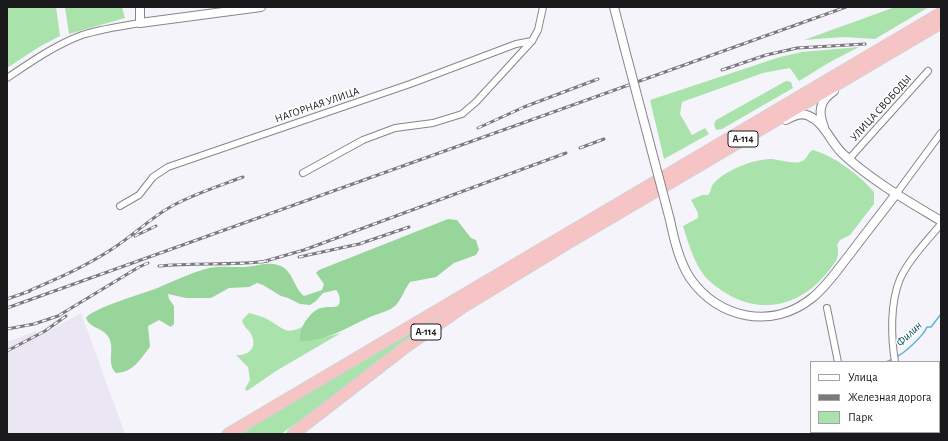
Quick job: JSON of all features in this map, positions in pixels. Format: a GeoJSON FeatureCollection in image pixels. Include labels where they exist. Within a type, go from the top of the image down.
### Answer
{"type":"FeatureCollection","features":[{"type":"Feature","properties":{"kind":"highway","name":"А-114"},"geometry":{"type":"LineString","coordinates":[[228,434],[941,12]]}},
{"type":"Feature","properties":{"kind":"highway","name":"А-114"},"geometry":{"type":"LineString","coordinates":[[293,434],[450,316],[680,177],[941,23]]}},
{"type":"Feature","properties":{"kind":"highway","name":"А-114"},"geometry":{"type":"LineString","coordinates":[[286,434],[356,386]]}},
{"type":"Feature","properties":{"kind":"highway","name":"А-114"},"geometry":{"type":"LineString","coordinates":[[236,434],[300,391]]}},
{"type":"Feature","properties":{"kind":"street"},"geometry":{"type":"LineString","coordinates":[[140,7],[140,23]]}},
{"type":"Feature","properties":{"kind":"street"},"geometry":{"type":"LineString","coordinates":[[7,78],[67,41],[99,30],[261,7]]}},
{"type":"Feature","properties":{"kind":"street"},"geometry":{"type":"LineString","coordinates":[[303,173],[370,137],[395,128],[432,123],[462,114],[476,102],[532,40],[538,30],[543,7]]}},
{"type":"Feature","properties":{"kind":"street"},"geometry":{"type":"LineString","coordinates":[[614,7],[678,251],[686,270],[704,295],[717,304],[736,313],[765,317],[783,314],[796,308],[818,293],[837,271],[941,133]]}},
{"type":"Feature","properties":{"kind":"street"},"geometry":{"type":"LineString","coordinates":[[828,135],[819,112],[822,102],[828,95],[941,28]]}},
{"type":"Feature","properties":{"kind":"street","name":"НАГОРНАЯ УЛИЦА"},"geometry":{"type":"LineString","coordinates":[[120,206],[139,196],[153,177],[168,167],[403,86],[516,44],[532,40]]}},
{"type":"Feature","properties":{"kind":"street","name":"УЛИЦА СВОБОДЫ"},"geometry":{"type":"LineString","coordinates":[[848,159],[928,71]]}},
{"type":"Feature","properties":{"kind":"street"},"geometry":{"type":"LineString","coordinates":[[680,177],[720,158],[798,114],[813,118],[848,159],[896,194],[941,222],[907,267],[898,286],[894,302],[895,361]]}},
{"type":"Feature","properties":{"kind":"street"},"geometry":{"type":"LineString","coordinates":[[827,308],[838,361]]}},
{"type":"Feature","properties":{"kind":"shaded area"},"geometry":{"type":"Polygon","coordinates":[[[81,313],[125,434],[7,434],[7,342],[36,331],[39,336],[81,313]]]}},
{"type":"Feature","properties":{"kind":"green space"},"geometry":{"type":"Polygon","coordinates":[[[7,7],[56,7],[60,36],[39,47],[7,68],[7,7]]]}},
{"type":"Feature","properties":{"kind":"green space"},"geometry":{"type":"Polygon","coordinates":[[[65,7],[122,7],[125,18],[69,34],[65,7]]]}},
{"type":"Feature","properties":{"kind":"green space"},"geometry":{"type":"Polygon","coordinates":[[[895,7],[929,7],[875,39],[844,37],[804,40],[895,7]]]}},
{"type":"Feature","properties":{"kind":"green space"},"geometry":{"type":"Polygon","coordinates":[[[859,47],[830,62],[799,81],[790,68],[763,73],[682,102],[680,114],[692,135],[705,128],[709,134],[664,159],[650,100],[780,57],[802,52],[859,47]]]}},
{"type":"Feature","properties":{"kind":"green space"},"geometry":{"type":"Polygon","coordinates":[[[786,81],[791,82],[793,88],[722,129],[716,130],[714,124],[716,120],[786,81]]]}},
{"type":"Feature","properties":{"kind":"green space"},"geometry":{"type":"Polygon","coordinates":[[[813,150],[830,157],[846,167],[874,192],[874,204],[850,235],[840,240],[837,245],[838,254],[832,267],[805,293],[782,303],[769,305],[742,301],[715,286],[699,269],[691,251],[683,226],[698,218],[698,213],[691,200],[702,195],[708,195],[712,185],[720,177],[734,169],[765,159],[800,162],[805,160],[813,150]]]}},
{"type":"Feature","properties":{"kind":"green space"},"geometry":{"type":"Polygon","coordinates":[[[448,219],[457,220],[471,238],[476,240],[479,250],[476,255],[454,263],[436,277],[410,282],[395,306],[392,308],[337,333],[320,339],[301,341],[300,337],[302,327],[309,317],[317,310],[323,307],[338,306],[340,298],[336,290],[323,293],[310,305],[300,304],[257,283],[249,287],[229,288],[211,298],[186,298],[168,294],[169,299],[174,306],[174,324],[171,327],[159,320],[148,326],[150,347],[132,368],[116,373],[113,369],[111,361],[111,342],[109,338],[106,334],[90,324],[86,318],[90,314],[107,306],[155,289],[195,272],[213,267],[244,267],[268,264],[278,265],[287,270],[297,288],[304,296],[322,290],[324,284],[316,273],[319,270],[448,219]]]}},
{"type":"Feature","properties":{"kind":"green space"},"geometry":{"type":"Polygon","coordinates":[[[517,267],[281,434],[241,434],[284,407],[517,267]]]}},
{"type":"Feature","properties":{"kind":"green space"},"geometry":{"type":"Polygon","coordinates":[[[249,313],[265,318],[289,331],[304,326],[300,333],[314,340],[341,333],[276,371],[247,391],[245,389],[250,380],[248,367],[236,355],[245,354],[253,347],[253,339],[251,334],[243,324],[242,320],[249,313]]]}},
{"type":"Feature","properties":{"kind":"waterway","name":"Филин"},"geometry":{"type":"LineString","coordinates":[[896,357],[914,344],[927,327],[931,327],[941,314]]}},
{"type":"Feature","properties":{"kind":"waterway","name":"Филин"},"geometry":{"type":"LineString","coordinates":[[888,361],[893,359]]}},
{"type":"Feature","properties":{"kind":"railway"},"geometry":{"type":"LineString","coordinates":[[7,308],[846,7]]}},
{"type":"Feature","properties":{"kind":"railway"},"geometry":{"type":"LineString","coordinates":[[722,70],[766,55],[797,48],[865,44]]}},
{"type":"Feature","properties":{"kind":"railway"},"geometry":{"type":"LineString","coordinates":[[478,128],[524,107],[598,79]]}},
{"type":"Feature","properties":{"kind":"railway"},"geometry":{"type":"LineString","coordinates":[[580,148],[604,139]]}},
{"type":"Feature","properties":{"kind":"railway"},"geometry":{"type":"LineString","coordinates":[[262,262],[304,250],[566,153]]}},
{"type":"Feature","properties":{"kind":"railway"},"geometry":{"type":"LineString","coordinates":[[24,293],[69,273],[102,256],[172,206],[198,194],[243,177]]}},
{"type":"Feature","properties":{"kind":"railway"},"geometry":{"type":"LineString","coordinates":[[135,236],[156,226]]}},
{"type":"Feature","properties":{"kind":"railway"},"geometry":{"type":"LineString","coordinates":[[299,257],[359,244],[409,227]]}},
{"type":"Feature","properties":{"kind":"railway"},"geometry":{"type":"LineString","coordinates":[[159,266],[268,261]]}},
{"type":"Feature","properties":{"kind":"railway"},"geometry":{"type":"LineString","coordinates":[[7,329],[34,324],[58,316],[148,263]]}},
{"type":"Feature","properties":{"kind":"railway"},"geometry":{"type":"LineString","coordinates":[[7,299],[30,291]]}},
{"type":"Feature","properties":{"kind":"railway"},"geometry":{"type":"LineString","coordinates":[[7,351],[45,331],[66,316]]}}]}
